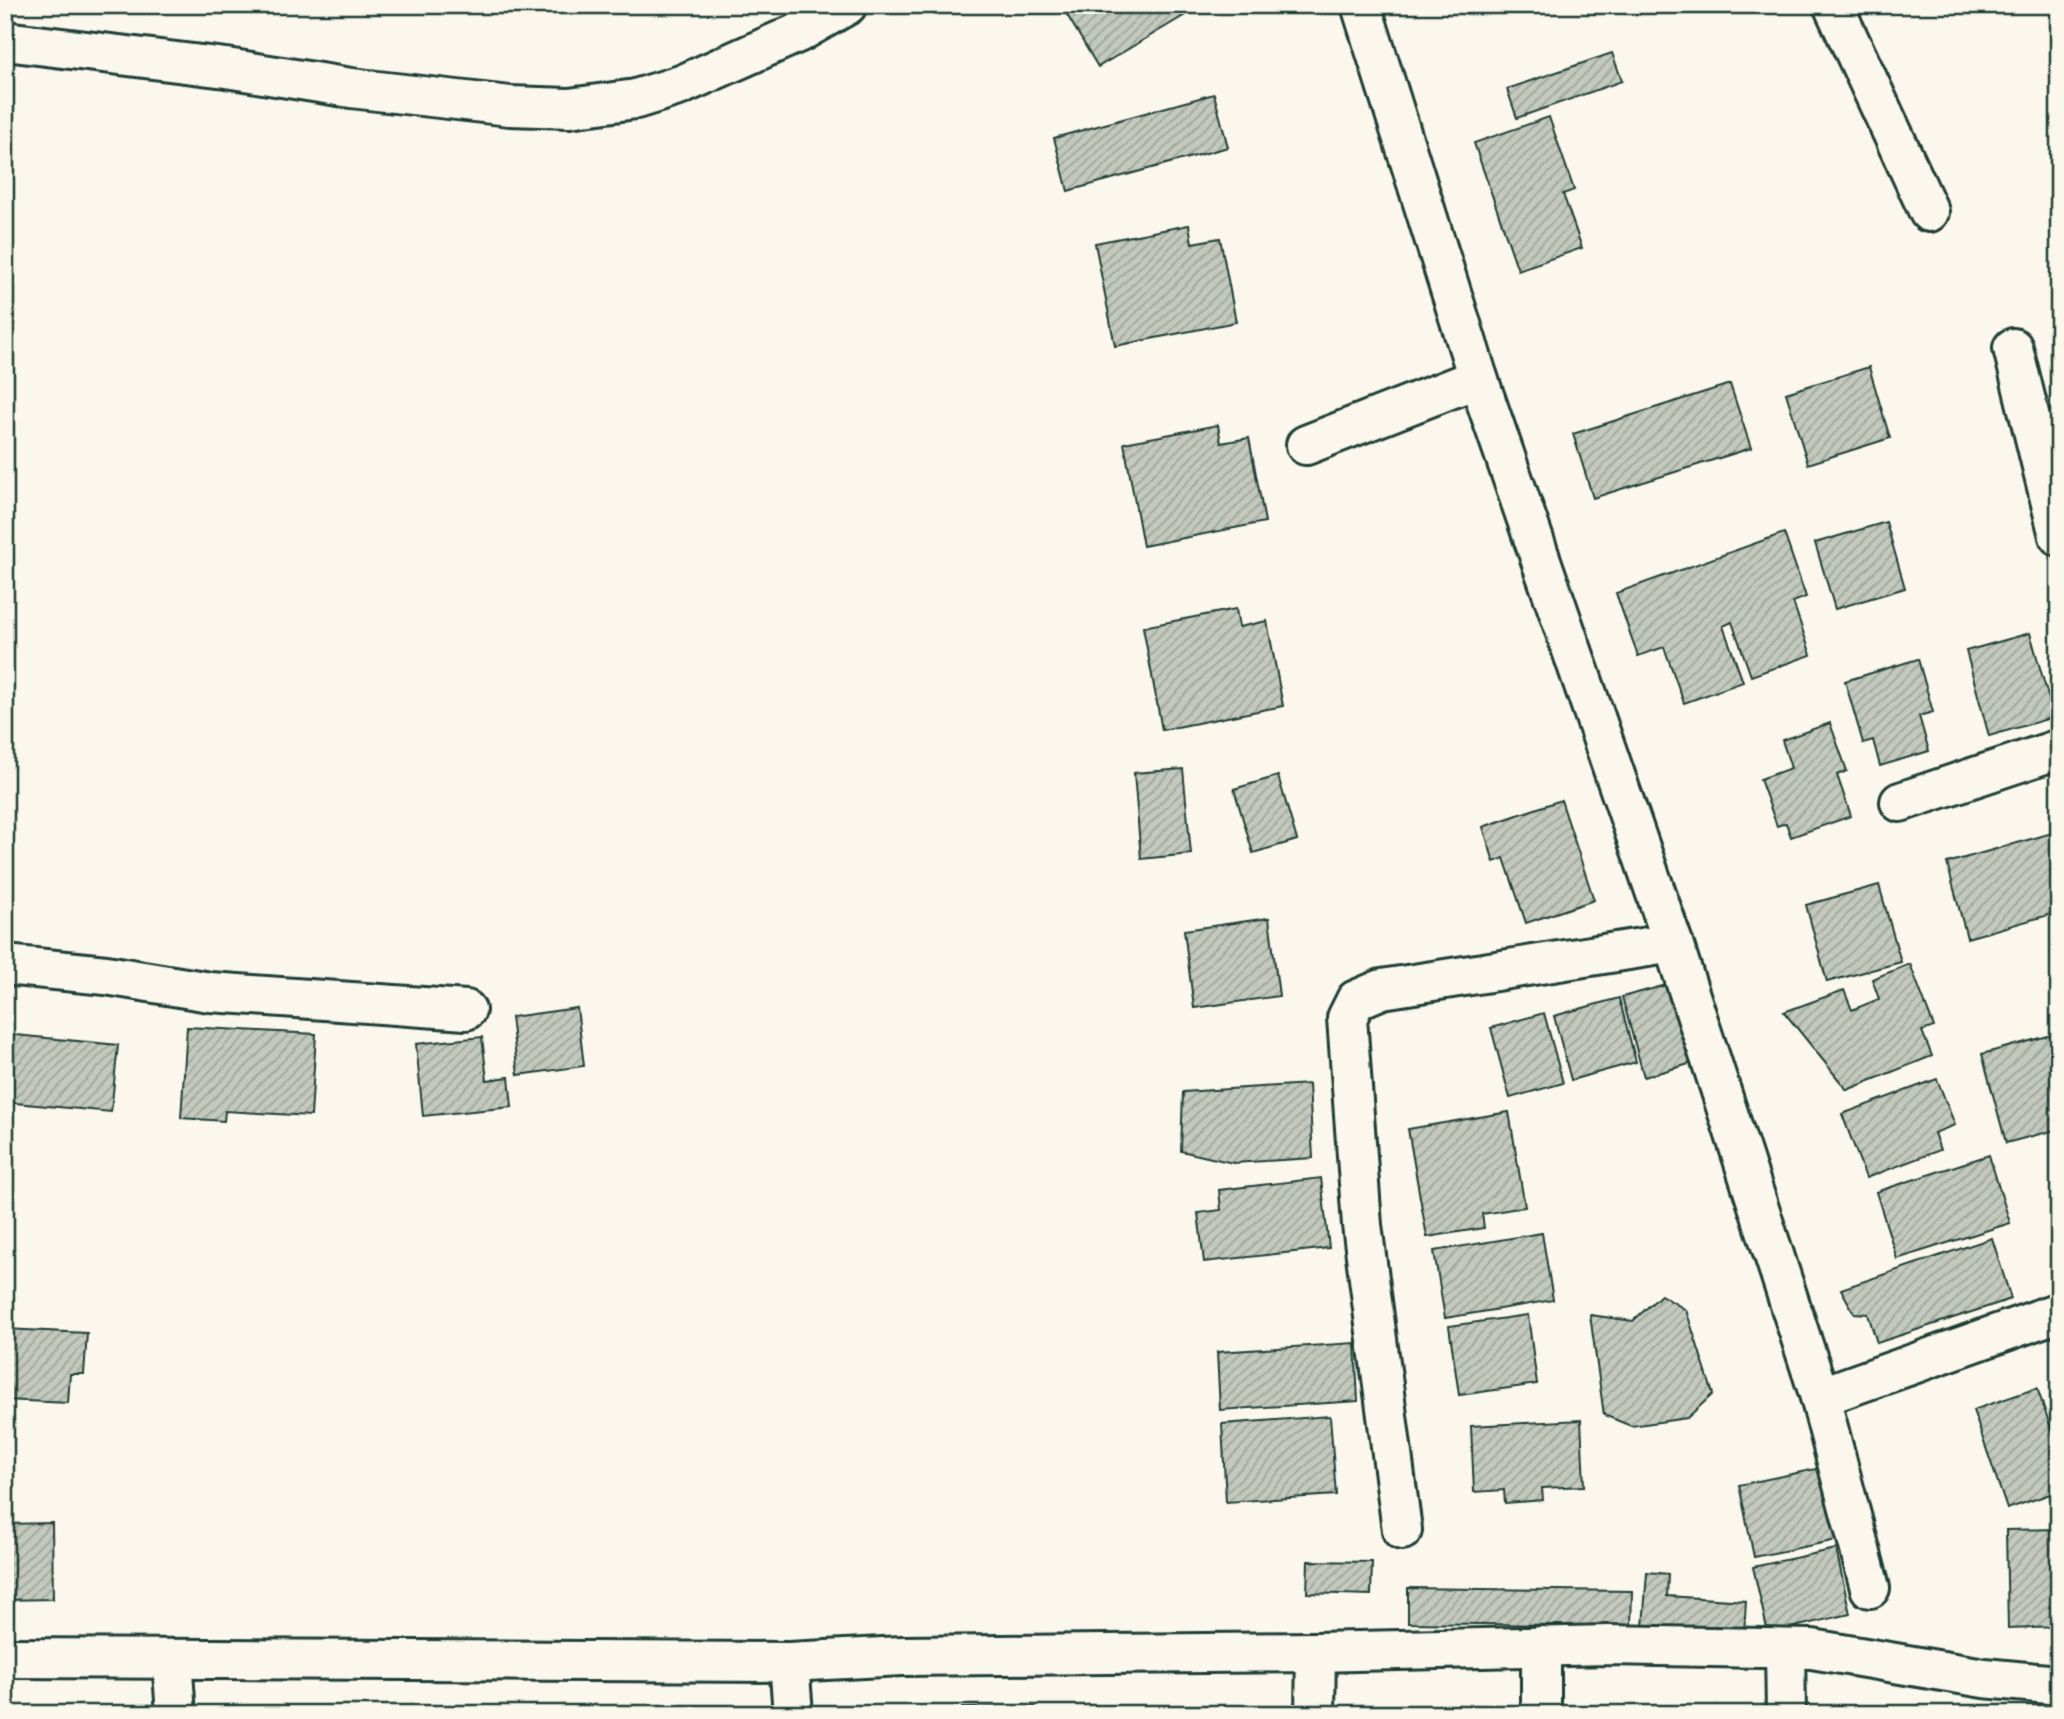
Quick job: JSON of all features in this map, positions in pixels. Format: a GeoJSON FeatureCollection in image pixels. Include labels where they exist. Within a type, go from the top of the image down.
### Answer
{"type":"FeatureCollection","features":[{"type":"Feature","properties":{"kind":"street"},"geometry":{"type":"LineString","coordinates":[[5,41],[226,68],[351,88],[510,106],[569,108],[635,99],[681,85],[800,32],[847,5]]}},
{"type":"Feature","properties":{"kind":"street"},"geometry":{"type":"LineString","coordinates":[[1362,5],[1478,378],[1673,943],[1820,1396],[1870,1588]]}},
{"type":"Feature","properties":{"kind":"street"},"geometry":{"type":"LineString","coordinates":[[1833,5],[1929,212]]}},
{"type":"Feature","properties":{"kind":"street"},"geometry":{"type":"LineString","coordinates":[[2013,348],[2059,536]]}},
{"type":"Feature","properties":{"kind":"street"},"geometry":{"type":"LineString","coordinates":[[1306,445],[1478,378]]}},
{"type":"Feature","properties":{"kind":"street"},"geometry":{"type":"LineString","coordinates":[[1900,802],[2059,749]]}},
{"type":"Feature","properties":{"kind":"street"},"geometry":{"type":"LineString","coordinates":[[1402,1530],[1362,1225],[1347,1017],[1356,1000],[1382,989],[1673,943]]}},
{"type":"Feature","properties":{"kind":"street"},"geometry":{"type":"LineString","coordinates":[[5,965],[106,975],[209,992],[466,1010]]}},
{"type":"Feature","properties":{"kind":"street"},"geometry":{"type":"LineString","coordinates":[[1820,1396],[2059,1312]]}},
{"type":"Feature","properties":{"kind":"street"},"geometry":{"type":"LineString","coordinates":[[5,1658],[789,1662],[902,1656],[1316,1652],[1608,1645],[1812,1649],[1984,1678],[2059,1685]]}},
{"type":"Feature","properties":{"kind":"street"},"geometry":{"type":"LineString","coordinates":[[1541,1646],[1541,1714]]}},
{"type":"Feature","properties":{"kind":"street"},"geometry":{"type":"LineString","coordinates":[[1785,1649],[1786,1714]]}},
{"type":"Feature","properties":{"kind":"street"},"geometry":{"type":"LineString","coordinates":[[1315,1714],[1316,1652]]}},
{"type":"Feature","properties":{"kind":"street"},"geometry":{"type":"LineString","coordinates":[[172,1659],[176,1714]]}},
{"type":"Feature","properties":{"kind":"street"},"geometry":{"type":"LineString","coordinates":[[789,1662],[793,1714]]}},
{"type":"Feature","properties":{"kind":"building"},"geometry":{"type":"Polygon","coordinates":[[[1068,5],[1202,5],[1098,67],[1063,8],[1068,5]]]}},
{"type":"Feature","properties":{"kind":"building"},"geometry":{"type":"Polygon","coordinates":[[[1612,53],[1622,81],[1517,118],[1507,89],[1612,53]]]}},
{"type":"Feature","properties":{"kind":"building"},"geometry":{"type":"Polygon","coordinates":[[[1214,94],[1228,147],[1068,191],[1054,138],[1214,94]]]}},
{"type":"Feature","properties":{"kind":"building"},"geometry":{"type":"Polygon","coordinates":[[[1549,117],[1574,190],[1563,194],[1582,248],[1518,270],[1474,143],[1549,117]]]}},
{"type":"Feature","properties":{"kind":"building"},"geometry":{"type":"Polygon","coordinates":[[[1189,225],[1192,243],[1220,238],[1236,322],[1115,346],[1095,243],[1189,225]]]}},
{"type":"Feature","properties":{"kind":"building"},"geometry":{"type":"Polygon","coordinates":[[[1869,367],[1890,438],[1808,464],[1786,393],[1869,367]]]}},
{"type":"Feature","properties":{"kind":"building"},"geometry":{"type":"Polygon","coordinates":[[[1730,384],[1751,448],[1593,498],[1573,434],[1730,384]]]}},
{"type":"Feature","properties":{"kind":"building"},"geometry":{"type":"Polygon","coordinates":[[[1218,425],[1221,443],[1249,438],[1265,522],[1143,546],[1124,443],[1218,425]]]}},
{"type":"Feature","properties":{"kind":"building"},"geometry":{"type":"Polygon","coordinates":[[[1886,522],[1905,588],[1835,609],[1815,543],[1886,522]]]}},
{"type":"Feature","properties":{"kind":"building"},"geometry":{"type":"Polygon","coordinates":[[[1784,533],[1806,597],[1793,602],[1811,655],[1751,676],[1732,622],[1723,626],[1743,682],[1684,703],[1664,647],[1638,656],[1616,593],[1784,533]]]}},
{"type":"Feature","properties":{"kind":"building"},"geometry":{"type":"Polygon","coordinates":[[[1236,609],[1239,627],[1267,621],[1283,706],[1162,730],[1143,627],[1236,609]]]}},
{"type":"Feature","properties":{"kind":"building"},"geometry":{"type":"Polygon","coordinates":[[[2030,633],[2054,717],[1989,736],[1966,651],[2030,633]]]}},
{"type":"Feature","properties":{"kind":"building"},"geometry":{"type":"Polygon","coordinates":[[[1918,659],[1933,712],[1919,716],[1929,751],[1880,766],[1873,740],[1863,743],[1845,681],[1918,659]]]}},
{"type":"Feature","properties":{"kind":"building"},"geometry":{"type":"Polygon","coordinates":[[[1830,723],[1847,771],[1837,775],[1851,816],[1791,837],[1786,823],[1777,826],[1760,779],[1791,768],[1782,740],[1830,723]]]}},
{"type":"Feature","properties":{"kind":"building"},"geometry":{"type":"Polygon","coordinates":[[[1183,769],[1191,854],[1141,859],[1134,773],[1183,769]]]}},
{"type":"Feature","properties":{"kind":"building"},"geometry":{"type":"Polygon","coordinates":[[[1278,776],[1297,840],[1253,853],[1234,789],[1278,776]]]}},
{"type":"Feature","properties":{"kind":"building"},"geometry":{"type":"Polygon","coordinates":[[[1561,800],[1594,900],[1526,923],[1504,858],[1494,862],[1483,827],[1561,800]]]}},
{"type":"Feature","properties":{"kind":"building"},"geometry":{"type":"Polygon","coordinates":[[[2059,831],[2059,912],[1967,938],[1947,863],[2059,831]]]}},
{"type":"Feature","properties":{"kind":"building"},"geometry":{"type":"Polygon","coordinates":[[[1879,885],[1901,962],[1827,982],[1806,905],[1879,885]]]}},
{"type":"Feature","properties":{"kind":"building"},"geometry":{"type":"Polygon","coordinates":[[[1269,918],[1279,996],[1194,1008],[1184,930],[1269,918]]]}},
{"type":"Feature","properties":{"kind":"building"},"geometry":{"type":"Polygon","coordinates":[[[1910,964],[1934,1027],[1922,1031],[1932,1056],[1847,1090],[1784,1012],[1844,990],[1852,1010],[1879,999],[1872,979],[1910,964]]]}},
{"type":"Feature","properties":{"kind":"building"},"geometry":{"type":"Polygon","coordinates":[[[1674,983],[1696,1062],[1644,1077],[1622,997],[1674,983]]]}},
{"type":"Feature","properties":{"kind":"building"},"geometry":{"type":"Polygon","coordinates":[[[1619,998],[1636,1062],[1571,1080],[1554,1016],[1619,998]]]}},
{"type":"Feature","properties":{"kind":"building"},"geometry":{"type":"Polygon","coordinates":[[[577,1008],[584,1066],[518,1075],[511,1017],[577,1008]]]}},
{"type":"Feature","properties":{"kind":"building"},"geometry":{"type":"Polygon","coordinates":[[[1544,1013],[1563,1083],[1510,1098],[1491,1028],[1544,1013]]]}},
{"type":"Feature","properties":{"kind":"building"},"geometry":{"type":"Polygon","coordinates":[[[187,1027],[316,1034],[311,1116],[225,1111],[224,1121],[181,1118],[187,1027]]]}},
{"type":"Feature","properties":{"kind":"building"},"geometry":{"type":"Polygon","coordinates":[[[2059,1033],[2059,1129],[2006,1143],[1982,1054],[2059,1033]]]}},
{"type":"Feature","properties":{"kind":"building"},"geometry":{"type":"Polygon","coordinates":[[[5,1034],[118,1045],[111,1112],[5,1102],[5,1034]]]}},
{"type":"Feature","properties":{"kind":"building"},"geometry":{"type":"Polygon","coordinates":[[[482,1037],[487,1080],[509,1077],[512,1107],[423,1116],[416,1044],[482,1037]]]}},
{"type":"Feature","properties":{"kind":"building"},"geometry":{"type":"Polygon","coordinates":[[[1937,1079],[1955,1125],[1934,1133],[1940,1150],[1866,1178],[1842,1114],[1937,1079]]]}},
{"type":"Feature","properties":{"kind":"building"},"geometry":{"type":"Polygon","coordinates":[[[1309,1084],[1313,1158],[1233,1163],[1181,1151],[1183,1092],[1309,1084]]]}},
{"type":"Feature","properties":{"kind":"building"},"geometry":{"type":"Polygon","coordinates":[[[1509,1112],[1525,1207],[1482,1214],[1484,1228],[1427,1237],[1408,1129],[1509,1112]]]}},
{"type":"Feature","properties":{"kind":"building"},"geometry":{"type":"Polygon","coordinates":[[[1989,1155],[2010,1223],[1897,1259],[1876,1192],[1989,1155]]]}},
{"type":"Feature","properties":{"kind":"building"},"geometry":{"type":"Polygon","coordinates":[[[1321,1178],[1329,1248],[1204,1262],[1198,1213],[1221,1210],[1219,1190],[1321,1178]]]}},
{"type":"Feature","properties":{"kind":"building"},"geometry":{"type":"Polygon","coordinates":[[[1542,1233],[1553,1300],[1445,1318],[1434,1251],[1542,1233]]]}},
{"type":"Feature","properties":{"kind":"building"},"geometry":{"type":"Polygon","coordinates":[[[1992,1238],[2011,1299],[1877,1343],[1868,1314],[1854,1313],[1841,1289],[1992,1238]]]}},
{"type":"Feature","properties":{"kind":"building"},"geometry":{"type":"Polygon","coordinates":[[[1661,1295],[1686,1310],[1713,1394],[1687,1418],[1631,1426],[1604,1415],[1590,1315],[1633,1321],[1661,1295]]]}},
{"type":"Feature","properties":{"kind":"building"},"geometry":{"type":"Polygon","coordinates":[[[1528,1315],[1537,1384],[1459,1395],[1449,1326],[1528,1315]]]}},
{"type":"Feature","properties":{"kind":"building"},"geometry":{"type":"Polygon","coordinates":[[[5,1329],[87,1333],[84,1374],[70,1374],[68,1403],[5,1400],[5,1329]]]}},
{"type":"Feature","properties":{"kind":"building"},"geometry":{"type":"Polygon","coordinates":[[[1355,1343],[1358,1401],[1220,1410],[1217,1352],[1355,1343]]]}},
{"type":"Feature","properties":{"kind":"building"},"geometry":{"type":"Polygon","coordinates":[[[2037,1388],[2059,1451],[2059,1491],[2007,1509],[1973,1410],[2037,1388]]]}},
{"type":"Feature","properties":{"kind":"building"},"geometry":{"type":"Polygon","coordinates":[[[1330,1416],[1336,1495],[1226,1502],[1222,1424],[1330,1416]]]}},
{"type":"Feature","properties":{"kind":"building"},"geometry":{"type":"Polygon","coordinates":[[[1581,1420],[1584,1486],[1542,1488],[1543,1500],[1505,1503],[1504,1490],[1474,1492],[1471,1426],[1581,1420]]]}},
{"type":"Feature","properties":{"kind":"building"},"geometry":{"type":"Polygon","coordinates":[[[1821,1468],[1837,1540],[1754,1557],[1739,1485],[1821,1468]]]}},
{"type":"Feature","properties":{"kind":"building"},"geometry":{"type":"Polygon","coordinates":[[[52,1523],[53,1599],[5,1600],[5,1524],[52,1523]]]}},
{"type":"Feature","properties":{"kind":"building"},"geometry":{"type":"Polygon","coordinates":[[[2059,1529],[2059,1627],[2008,1629],[2006,1530],[2059,1529]]]}},
{"type":"Feature","properties":{"kind":"building"},"geometry":{"type":"Polygon","coordinates":[[[1836,1549],[1850,1614],[1768,1633],[1753,1567],[1836,1549]]]}},
{"type":"Feature","properties":{"kind":"building"},"geometry":{"type":"Polygon","coordinates":[[[1308,1561],[1372,1562],[1371,1595],[1307,1593],[1308,1561]]]}},
{"type":"Feature","properties":{"kind":"building"},"geometry":{"type":"Polygon","coordinates":[[[1647,1572],[1668,1574],[1667,1596],[1746,1601],[1744,1634],[1643,1627],[1647,1572]]]}},
{"type":"Feature","properties":{"kind":"building"},"geometry":{"type":"Polygon","coordinates":[[[1408,1588],[1632,1591],[1631,1626],[1408,1623],[1408,1588]]]}},
{"type":"Feature","properties":{"kind":"building"},"geometry":{"type":"Polygon","coordinates":[[[1035,1707],[1035,1714],[962,1714],[962,1708],[1035,1707]]]}},
{"type":"Feature","properties":{"kind":"building"},"geometry":{"type":"Polygon","coordinates":[[[616,1711],[679,1712],[679,1714],[616,1714],[616,1711]]]}}]}
